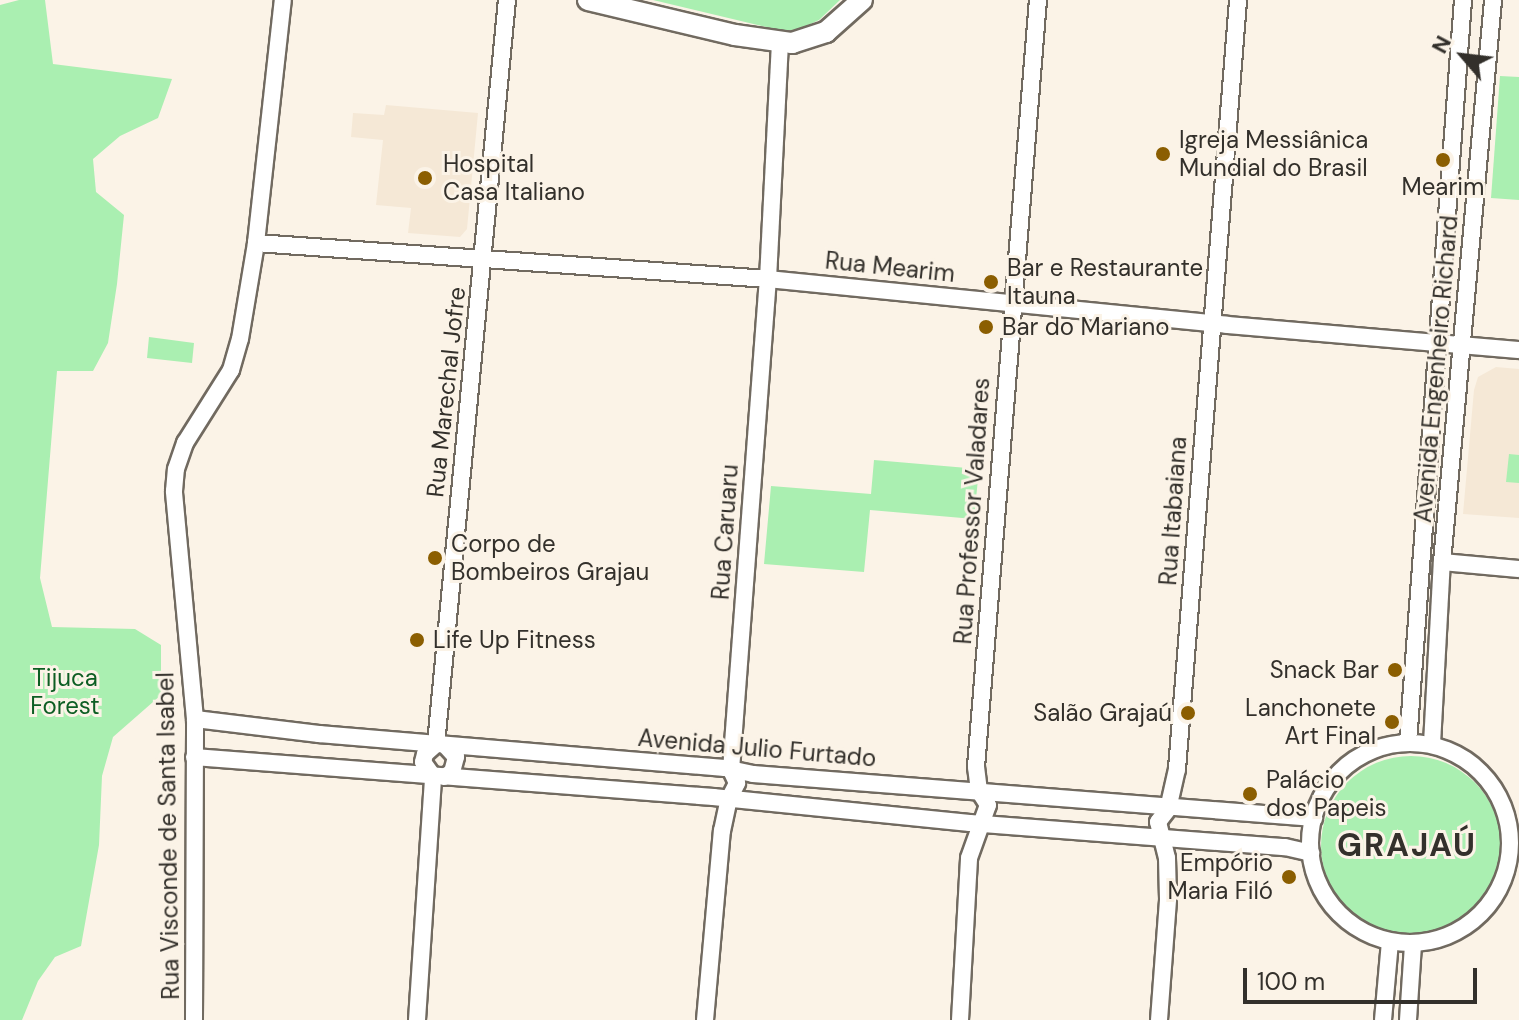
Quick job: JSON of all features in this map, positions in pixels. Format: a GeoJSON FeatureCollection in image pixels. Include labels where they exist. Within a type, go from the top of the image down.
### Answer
{"type":"FeatureCollection","features":[{"type":"Feature","properties":{"kind":"main road"},"geometry":{"type":"LineString","coordinates":[[588,0],[780,43],[808,40],[826,32],[862,0]]}},
{"type":"Feature","properties":{"kind":"street","name":"Rua Visconde de Santa Isabel"},"geometry":{"type":"LineString","coordinates":[[194,1020],[195,719],[176,526],[176,469],[200,414],[231,370],[240,339],[256,243],[283,0]]}},
{"type":"Feature","properties":{"kind":"street","name":"Rua Marechal Jofre"},"geometry":{"type":"LineString","coordinates":[[440,745],[507,0]]}},
{"type":"Feature","properties":{"kind":"street","name":"Rua Professor Valadares"},"geometry":{"type":"LineString","coordinates":[[960,820],[954,806],[972,790],[976,767],[1038,0]]}},
{"type":"Feature","properties":{"kind":"street","name":"Rua Itabaiana"},"geometry":{"type":"LineString","coordinates":[[1173,838],[1158,822],[1175,809],[1238,0]]}},
{"type":"Feature","properties":{"kind":"street","name":"Avenida Engenheiro Richard"},"geometry":{"type":"LineString","coordinates":[[1408,742],[1463,0]]}},
{"type":"Feature","properties":{"kind":"street","name":"Avenida Engenheiro Richard"},"geometry":{"type":"LineString","coordinates":[[1432,744],[1442,562],[1493,0]]}},
{"type":"Feature","properties":{"kind":"street","name":"Rua Caruaru"},"geometry":{"type":"LineString","coordinates":[[724,770],[768,279],[780,43]]}},
{"type":"Feature","properties":{"kind":"street","name":"Rua Mearim"},"geometry":{"type":"LineString","coordinates":[[256,243],[768,279],[1519,350]]}},
{"type":"Feature","properties":{"kind":"street"},"geometry":{"type":"LineString","coordinates":[[1442,562],[1519,569]]}},
{"type":"Feature","properties":{"kind":"street","name":"Avenida Julio Furtado"},"geometry":{"type":"LineString","coordinates":[[195,719],[440,745],[1175,809],[1314,818]]}},
{"type":"Feature","properties":{"kind":"street"},"geometry":{"type":"LineString","coordinates":[[1408,742],[1432,744],[1458,754],[1489,781],[1504,811],[1515,844],[1515,867],[1487,908],[1457,932],[1413,944],[1390,942],[1363,931],[1338,914],[1319,886],[1311,853],[1314,818],[1324,794],[1339,773],[1360,757],[1383,746],[1408,742]]}},
{"type":"Feature","properties":{"kind":"street","name":"Rua Marechal Jofre"},"geometry":{"type":"LineString","coordinates":[[417,1020],[438,777],[423,762],[425,754],[440,745]]}},
{"type":"Feature","properties":{"kind":"street","name":"Rua Marechal Jofre"},"geometry":{"type":"LineString","coordinates":[[438,777],[452,772],[456,757],[440,745]]}},
{"type":"Feature","properties":{"kind":"street"},"geometry":{"type":"LineString","coordinates":[[194,757],[721,798],[980,823],[1285,847],[1311,853]]}},
{"type":"Feature","properties":{"kind":"street","name":"Rua Caruaru"},"geometry":{"type":"LineString","coordinates":[[721,798],[737,783],[724,770]]}},
{"type":"Feature","properties":{"kind":"street","name":"Rua Caruaru"},"geometry":{"type":"LineString","coordinates":[[705,1020],[722,831],[721,798],[708,780],[724,770]]}},
{"type":"Feature","properties":{"kind":"street","name":"Rua Professor Valadares"},"geometry":{"type":"LineString","coordinates":[[960,1020],[969,858],[988,805],[972,790]]}},
{"type":"Feature","properties":{"kind":"street","name":"Rua Itabaiana"},"geometry":{"type":"LineString","coordinates":[[1159,1020],[1173,838],[1191,823],[1189,815],[1175,809]]}},
{"type":"Feature","properties":{"kind":"street"},"geometry":{"type":"LineString","coordinates":[[1383,1020],[1390,942]]}},
{"type":"Feature","properties":{"kind":"street"},"geometry":{"type":"LineString","coordinates":[[1408,1020],[1413,944]]}},
{"type":"Feature","properties":{"kind":"shaded area","name":"Hospital Casa Italiano"},"geometry":{"type":"Polygon","coordinates":[[[386,105],[478,113],[467,229],[460,237],[408,233],[411,208],[376,205],[383,140],[351,137],[353,113],[384,115],[386,105]]]}},
{"type":"Feature","properties":{"kind":"shaded area"},"geometry":{"type":"Polygon","coordinates":[[[1496,367],[1519,369],[1519,518],[1463,514],[1474,390],[1478,377],[1496,367]]]}},
{"type":"Feature","properties":{"kind":"green space","name":"Tijuca Forest"},"geometry":{"type":"Polygon","coordinates":[[[19,0],[45,0],[53,64],[172,79],[158,118],[120,136],[93,159],[96,192],[124,215],[117,284],[108,343],[93,371],[57,371],[40,578],[52,627],[135,629],[161,645],[161,695],[113,737],[102,776],[99,845],[81,946],[55,957],[38,981],[22,1020],[0,1020],[0,5],[19,0]]]}},
{"type":"Feature","properties":{"kind":"green space"},"geometry":{"type":"Polygon","coordinates":[[[653,0],[840,0],[819,20],[800,29],[783,31],[653,0]]]}},
{"type":"Feature","properties":{"kind":"green space"},"geometry":{"type":"Polygon","coordinates":[[[1500,76],[1519,77],[1519,200],[1491,198],[1500,76]]]}},
{"type":"Feature","properties":{"kind":"green space"},"geometry":{"type":"Polygon","coordinates":[[[149,337],[194,343],[192,363],[147,358],[149,337]]]}},
{"type":"Feature","properties":{"kind":"green space"},"geometry":{"type":"Polygon","coordinates":[[[1509,454],[1519,455],[1519,483],[1506,482],[1509,454]]]}},
{"type":"Feature","properties":{"kind":"green space"},"geometry":{"type":"Polygon","coordinates":[[[874,460],[979,469],[974,519],[870,510],[864,572],[764,564],[771,486],[871,494],[874,460]]]}},
{"type":"Feature","properties":{"kind":"green space"},"geometry":{"type":"Polygon","coordinates":[[[1411,756],[1429,757],[1446,763],[1475,782],[1494,811],[1500,828],[1500,864],[1494,881],[1475,910],[1446,929],[1429,935],[1411,936],[1393,935],[1376,929],[1347,910],[1328,881],[1322,864],[1321,846],[1322,828],[1328,811],[1347,782],[1376,763],[1393,757],[1411,756]]]}},
{"type":"Feature","properties":{"kind":"place","name":"Igreja Messiânica Mundial do Brasil"},"geometry":{"type":"Point","coordinates":[1163,154]}},
{"type":"Feature","properties":{"kind":"place","name":"Mearim"},"geometry":{"type":"Point","coordinates":[1443,160]}},
{"type":"Feature","properties":{"kind":"place","name":"Hospital Casa Italiano"},"geometry":{"type":"Point","coordinates":[425,178]}},
{"type":"Feature","properties":{"kind":"place","name":"Bar e Restaurante Itauna"},"geometry":{"type":"Point","coordinates":[991,282]}},
{"type":"Feature","properties":{"kind":"place","name":"Bar do Mariano"},"geometry":{"type":"Point","coordinates":[986,327]}},
{"type":"Feature","properties":{"kind":"place","name":"Corpo de Bombeiros Grajau"},"geometry":{"type":"Point","coordinates":[435,558]}},
{"type":"Feature","properties":{"kind":"place","name":"Life Up Fitness"},"geometry":{"type":"Point","coordinates":[417,640]}},
{"type":"Feature","properties":{"kind":"place","name":"Snack Bar"},"geometry":{"type":"Point","coordinates":[1395,670]}},
{"type":"Feature","properties":{"kind":"place","name":"Salão Grajaú"},"geometry":{"type":"Point","coordinates":[1188,713]}},
{"type":"Feature","properties":{"kind":"place","name":"Lanchonete Art Final"},"geometry":{"type":"Point","coordinates":[1392,722]}},
{"type":"Feature","properties":{"kind":"place","name":"Palácio dos Papeis"},"geometry":{"type":"Point","coordinates":[1250,794]}},
{"type":"Feature","properties":{"kind":"place","name":"Empório Maria Filó"},"geometry":{"type":"Point","coordinates":[1289,877]}},
{"type":"Feature","properties":{"kind":"district","name":"GRAJAÚ"},"geometry":{"type":"Point","coordinates":[1407,845]}}]}
